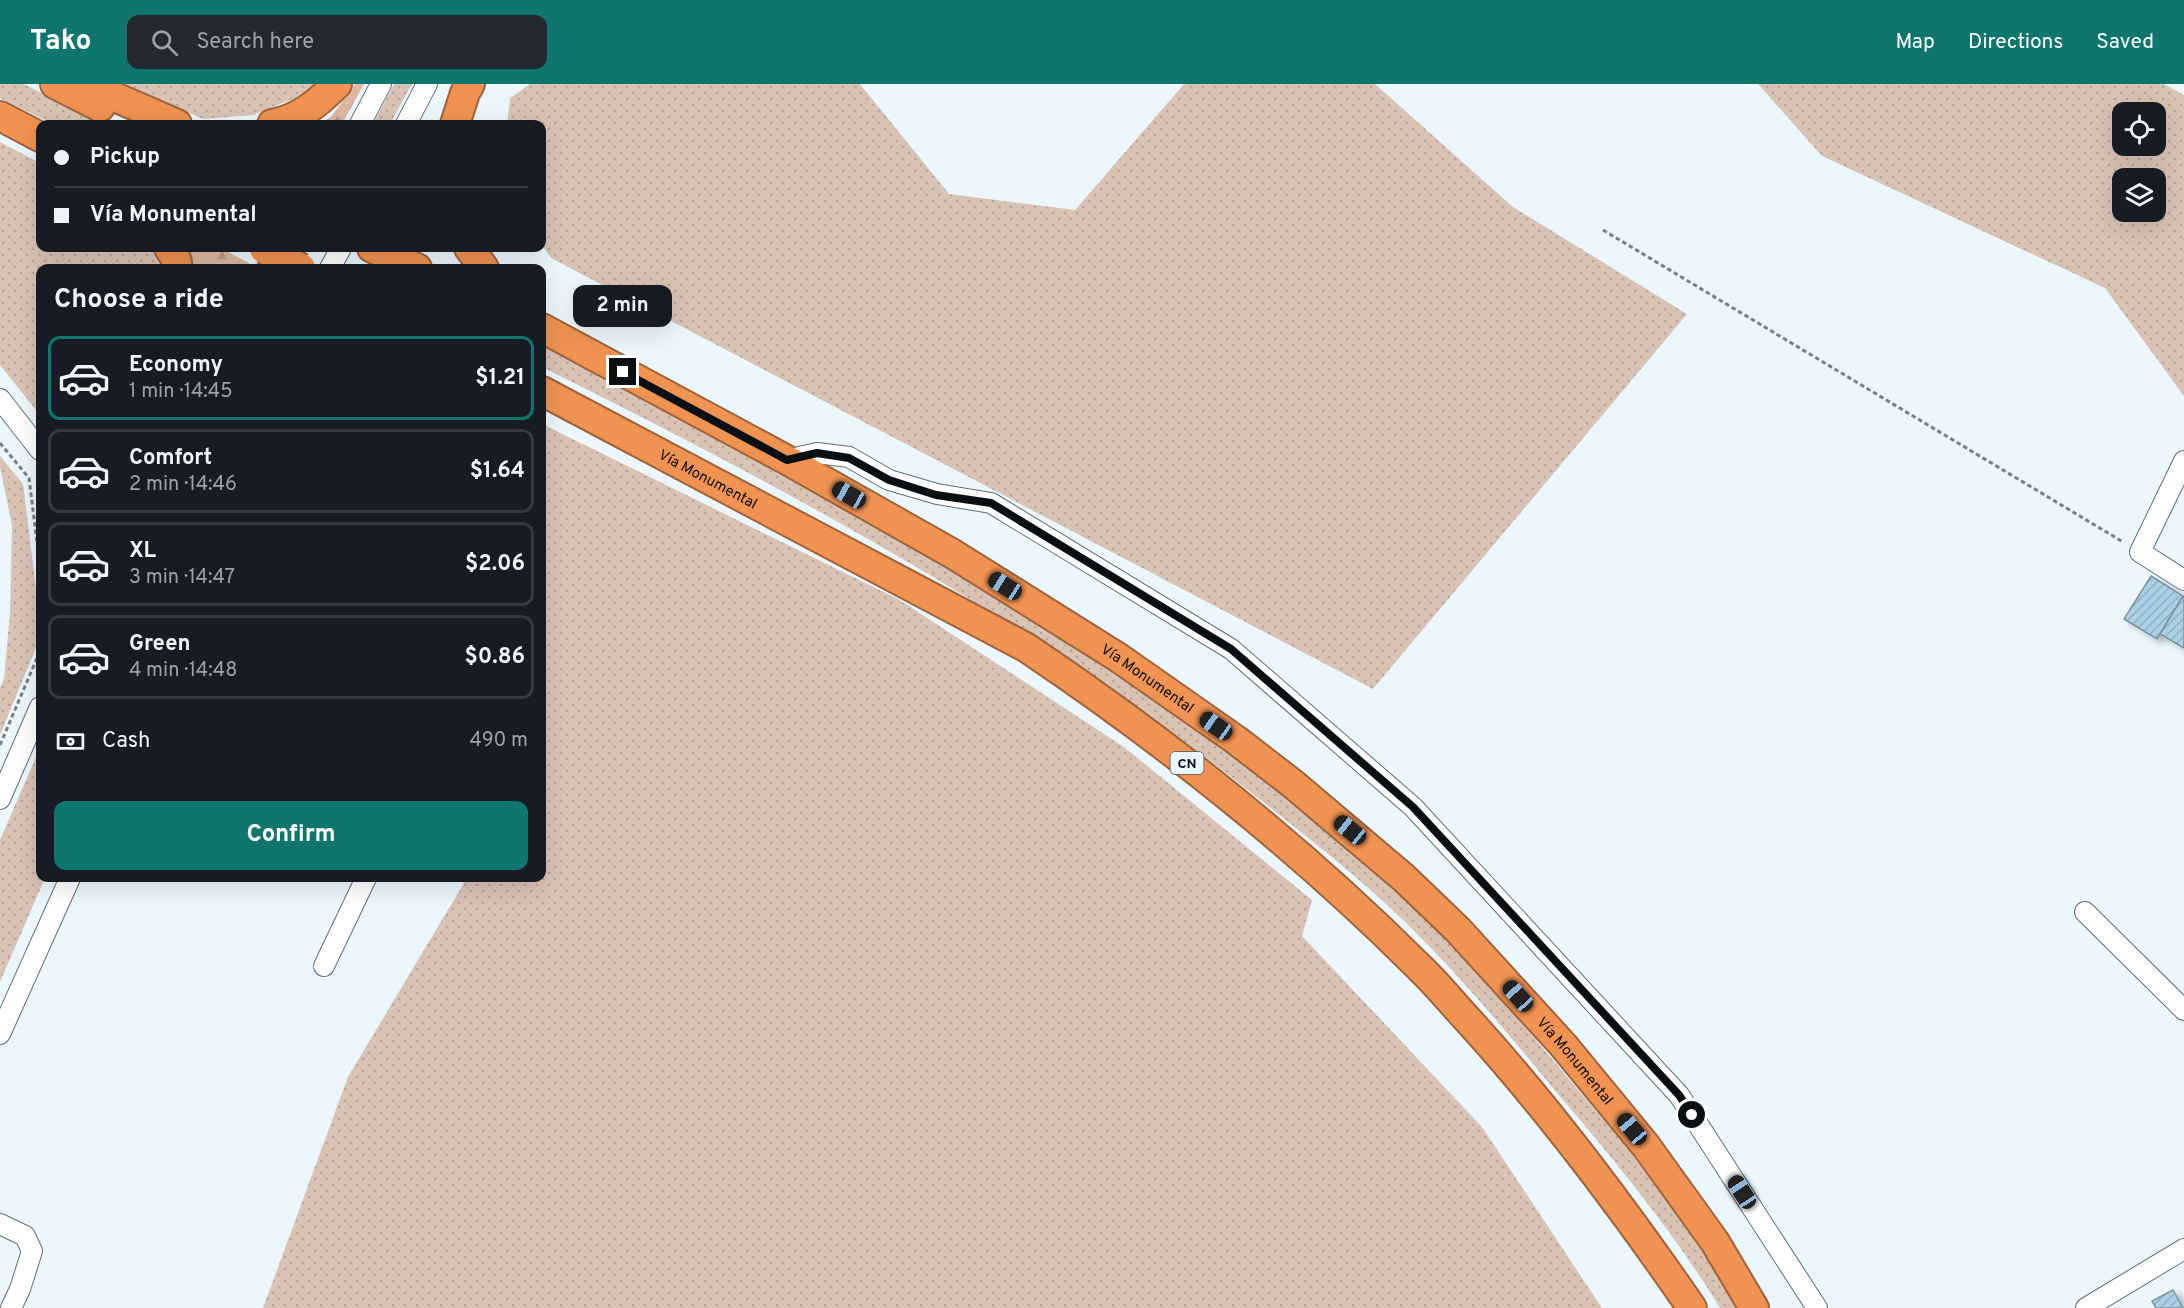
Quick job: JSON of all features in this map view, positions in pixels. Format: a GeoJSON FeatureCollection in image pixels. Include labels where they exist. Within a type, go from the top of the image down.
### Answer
{"type":"FeatureCollection","features":[{"type":"Feature","properties":{"kind":"highway"},"geometry":{"type":"LineString","coordinates":[[55,84],[125,120]]}},
{"type":"Feature","properties":{"kind":"highway"},"geometry":{"type":"LineString","coordinates":[[85,84],[168,120]]}},
{"type":"Feature","properties":{"kind":"highway"},"geometry":{"type":"LineString","coordinates":[[287,120],[313,107],[336,84]]}},
{"type":"Feature","properties":{"kind":"highway"},"geometry":{"type":"LineString","coordinates":[[456,120],[470,84]]}},
{"type":"Feature","properties":{"kind":"highway"},"geometry":{"type":"LineString","coordinates":[[0,116],[36,135]]}},
{"type":"Feature","properties":{"kind":"highway"},"geometry":{"type":"LineString","coordinates":[[382,252],[408,264]]}},
{"type":"Feature","properties":{"kind":"highway"},"geometry":{"type":"LineString","coordinates":[[269,255],[291,264]]}},
{"type":"Feature","properties":{"kind":"highway","name":"Vía Monumental"},"geometry":{"type":"LineString","coordinates":[[546,330],[787,460],[953,554],[1119,658],[1236,740],[1357,837],[1458,930],[1563,1045],[1646,1146],[1715,1242],[1755,1308]]}},
{"type":"Feature","properties":{"kind":"highway","name":"Vía Monumental"},"geometry":{"type":"LineString","coordinates":[[546,393],[1028,648],[1102,699],[1212,782],[1317,870],[1421,969],[1517,1074],[1592,1169],[1692,1308]]}},
{"type":"Feature","properties":{"kind":"street"},"geometry":{"type":"LineString","coordinates":[[362,120],[381,84]]}},
{"type":"Feature","properties":{"kind":"street"},"geometry":{"type":"LineString","coordinates":[[408,120],[427,84]]}},
{"type":"Feature","properties":{"kind":"street"},"geometry":{"type":"LineString","coordinates":[[0,399],[36,445]]}},
{"type":"Feature","properties":{"kind":"street"},"geometry":{"type":"LineString","coordinates":[[787,460],[817,453],[849,458],[889,480],[936,495],[991,503],[1231,649],[1413,807],[1679,1095],[1816,1308]]}},
{"type":"Feature","properties":{"kind":"street"},"geometry":{"type":"LineString","coordinates":[[2184,461],[2140,552],[2184,580]]}},
{"type":"Feature","properties":{"kind":"street"},"geometry":{"type":"LineString","coordinates":[[0,799],[36,716]]}},
{"type":"Feature","properties":{"kind":"street"},"geometry":{"type":"LineString","coordinates":[[0,1034],[68,882]]}},
{"type":"Feature","properties":{"kind":"street"},"geometry":{"type":"LineString","coordinates":[[324,966],[364,882]]}},
{"type":"Feature","properties":{"kind":"street"},"geometry":{"type":"LineString","coordinates":[[2085,912],[2184,1010]]}},
{"type":"Feature","properties":{"kind":"street"},"geometry":{"type":"LineString","coordinates":[[0,1224],[25,1236],[32,1251],[20,1289],[11,1308]]}},
{"type":"Feature","properties":{"kind":"street"},"geometry":{"type":"LineString","coordinates":[[2086,1308],[2184,1249]]}},
{"type":"Feature","properties":{"kind":"path"},"geometry":{"type":"LineString","coordinates":[[1603,230],[2140,552]]}},
{"type":"Feature","properties":{"kind":"path"},"geometry":{"type":"LineString","coordinates":[[0,442],[29,478],[36,534]]}},
{"type":"Feature","properties":{"kind":"path"},"geometry":{"type":"LineString","coordinates":[[0,745],[36,660]]}},
{"type":"Feature","properties":{"kind":"shaded area"},"geometry":{"type":"Polygon","coordinates":[[[0,84],[24,84],[93,120],[45,120],[0,98],[0,84]]]}},
{"type":"Feature","properties":{"kind":"shaded area"},"geometry":{"type":"Polygon","coordinates":[[[125,84],[315,84],[298,97],[253,115],[203,119],[125,84]]]}},
{"type":"Feature","properties":{"kind":"shaded area"},"geometry":{"type":"Polygon","coordinates":[[[394,84],[412,84],[392,120],[375,120],[394,84]]]}},
{"type":"Feature","properties":{"kind":"shaded area"},"geometry":{"type":"Polygon","coordinates":[[[530,84],[860,84],[949,194],[1075,210],[1184,84],[1375,84],[1513,207],[1687,314],[1373,689],[551,258],[546,251],[546,120],[507,120],[510,98],[530,84]]]}},
{"type":"Feature","properties":{"kind":"shaded area"},"geometry":{"type":"Polygon","coordinates":[[[1758,84],[2164,84],[2184,95],[2184,396],[2105,288],[1822,156],[1758,84]]]}},
{"type":"Feature","properties":{"kind":"shaded area"},"geometry":{"type":"Polygon","coordinates":[[[0,142],[36,161],[36,252],[158,252],[163,264],[36,264],[36,410],[0,365],[0,142]]]}},
{"type":"Feature","properties":{"kind":"shaded area"},"geometry":{"type":"Polygon","coordinates":[[[546,348],[824,492],[1004,597],[1202,731],[1329,831],[1415,906],[1498,995],[1633,1155],[1704,1250],[1739,1308],[1720,1308],[1683,1252],[1622,1171],[1465,984],[1388,905],[1314,843],[1174,735],[1001,618],[820,512],[546,369],[546,348]]]}},
{"type":"Feature","properties":{"kind":"shaded area"},"geometry":{"type":"Polygon","coordinates":[[[546,426],[898,599],[1124,747],[1312,900],[1302,936],[1482,1127],[1602,1308],[263,1308],[348,1077],[465,882],[546,882],[546,426]]]}},
{"type":"Feature","properties":{"kind":"shaded area"},"geometry":{"type":"Polygon","coordinates":[[[0,456],[23,484],[36,589],[36,648],[0,735],[0,688],[4,679],[10,613],[12,525],[0,467],[0,456]]]}},
{"type":"Feature","properties":{"kind":"shaded area"},"geometry":{"type":"Polygon","coordinates":[[[36,757],[36,882],[43,882],[0,982],[0,840],[36,757]]]}},
{"type":"Feature","properties":{"kind":"green space"},"geometry":{"type":"Polygon","coordinates":[[[355,84],[364,84],[344,120],[325,120],[331,117],[355,84]]]}},
{"type":"Feature","properties":{"kind":"green space"},"geometry":{"type":"Polygon","coordinates":[[[184,252],[228,252],[251,264],[189,264],[184,252]]]}},
{"type":"Feature","properties":{"kind":"building"},"geometry":{"type":"Polygon","coordinates":[[[2151,576],[2183,596],[2157,639],[2124,619],[2151,576]]]}},
{"type":"Feature","properties":{"kind":"building"},"geometry":{"type":"Polygon","coordinates":[[[2184,597],[2184,648],[2160,634],[2184,597]]]}},
{"type":"Feature","properties":{"kind":"building"},"geometry":{"type":"Polygon","coordinates":[[[2173,1290],[2183,1308],[2156,1308],[2152,1301],[2173,1290]]]}},
{"type":"Feature","properties":{"kind":"route"},"geometry":{"type":"LineString","coordinates":[[623,372],[787,460],[817,453],[849,458],[889,480],[936,495],[991,503],[1046,534],[1231,649],[1413,807],[1679,1095],[1692,1115]]}}]}
